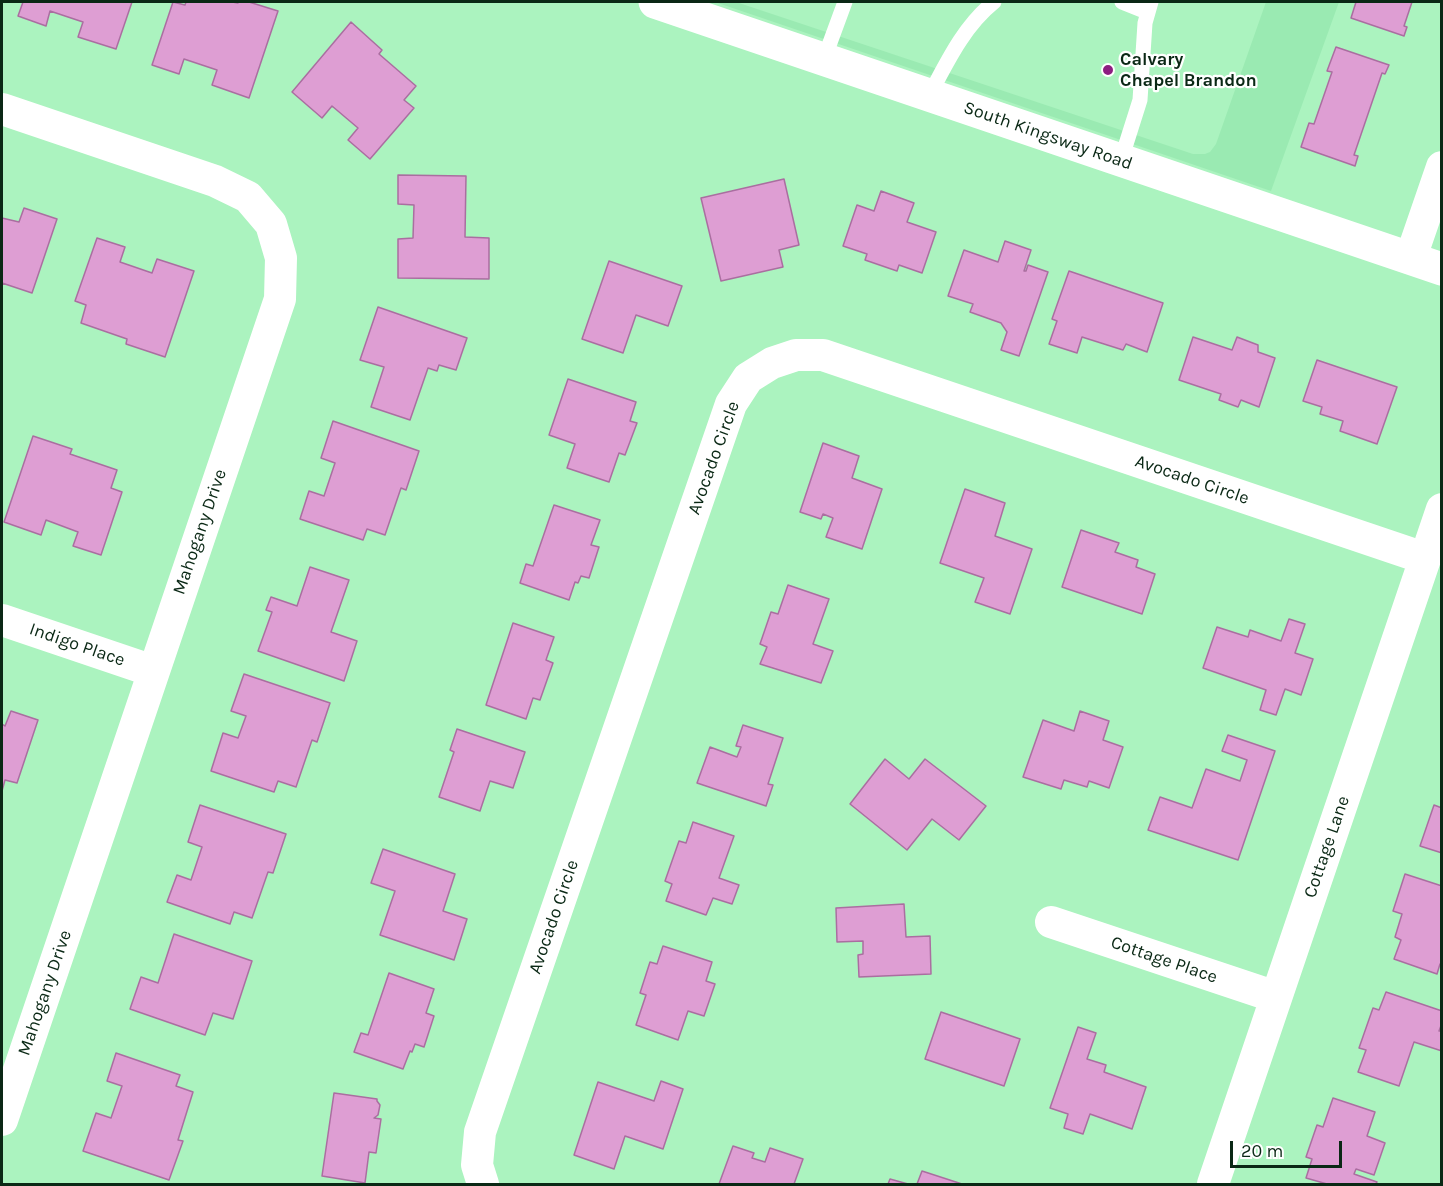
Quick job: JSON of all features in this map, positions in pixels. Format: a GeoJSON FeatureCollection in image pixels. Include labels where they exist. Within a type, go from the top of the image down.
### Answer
{"type":"FeatureCollection","features":[{"type":"Feature","properties":{"kind":"street","name":"South Kingsway Road"},"geometry":{"type":"LineString","coordinates":[[655,2],[1442,269]]}},
{"type":"Feature","properties":{"kind":"street","name":"Mahogany Drive"},"geometry":{"type":"LineString","coordinates":[[2,109],[215,181],[248,197],[271,224],[281,258],[280,298],[2,1120]]}},
{"type":"Feature","properties":{"kind":"street"},"geometry":{"type":"LineString","coordinates":[[1411,257],[1442,167]]}},
{"type":"Feature","properties":{"kind":"street","name":"Avocado Circle"},"geometry":{"type":"LineString","coordinates":[[483,1185],[477,1165],[480,1132],[731,404],[748,378],[772,363],[796,355],[823,355],[1424,558]]}},
{"type":"Feature","properties":{"kind":"street","name":"Cottage Lane"},"geometry":{"type":"LineString","coordinates":[[1213,1185],[1442,509]]}},
{"type":"Feature","properties":{"kind":"street","name":"Indigo Place"},"geometry":{"type":"LineString","coordinates":[[2,620],[153,671]]}},
{"type":"Feature","properties":{"kind":"street","name":"Cottage Place"},"geometry":{"type":"LineString","coordinates":[[1051,922],[1276,997]]}},
{"type":"Feature","properties":{"kind":"lane"},"geometry":{"type":"LineString","coordinates":[[824,59],[844,2]]}},
{"type":"Feature","properties":{"kind":"lane"},"geometry":{"type":"LineString","coordinates":[[929,96],[952,52],[972,23],[994,2]]}},
{"type":"Feature","properties":{"kind":"lane"},"geometry":{"type":"LineString","coordinates":[[1121,160],[1140,100],[1145,23],[1149,7],[1122,2]]}},
{"type":"Feature","properties":{"kind":"shaded area"},"geometry":{"type":"Polygon","coordinates":[[[715,2],[736,2],[1193,154],[1205,154],[1210,152],[1216,144],[1266,2],[1339,2],[1271,191],[715,2]]]}},
{"type":"Feature","properties":{"kind":"building"},"geometry":{"type":"Polygon","coordinates":[[[23,2],[132,2],[116,49],[78,37],[83,22],[50,11],[46,26],[18,16],[23,2]]]}},
{"type":"Feature","properties":{"kind":"building"},"geometry":{"type":"Polygon","coordinates":[[[173,2],[185,5],[186,2],[249,2],[278,11],[249,98],[212,85],[217,70],[184,59],[179,74],[152,65],[173,2]]]}},
{"type":"Feature","properties":{"kind":"building"},"geometry":{"type":"Polygon","coordinates":[[[1356,2],[1412,2],[1404,26],[1407,27],[1404,36],[1351,18],[1356,2]]]}},
{"type":"Feature","properties":{"kind":"building"},"geometry":{"type":"Polygon","coordinates":[[[351,22],[382,50],[379,54],[416,86],[404,100],[414,108],[370,159],[348,140],[358,128],[332,106],[322,118],[292,92],[351,22]]]}},
{"type":"Feature","properties":{"kind":"building"},"geometry":{"type":"Polygon","coordinates":[[[1336,47],[1389,65],[1385,74],[1382,73],[1354,155],[1358,156],[1355,166],[1301,147],[1309,123],[1314,124],[1332,72],[1327,71],[1336,47]]]}},
{"type":"Feature","properties":{"kind":"building"},"geometry":{"type":"Polygon","coordinates":[[[398,175],[466,176],[465,237],[489,238],[489,279],[398,278],[398,239],[413,238],[414,205],[398,204],[398,175]]]}},
{"type":"Feature","properties":{"kind":"building"},"geometry":{"type":"Polygon","coordinates":[[[784,179],[799,245],[779,250],[783,267],[721,281],[701,198],[784,179]]]}},
{"type":"Feature","properties":{"kind":"building"},"geometry":{"type":"Polygon","coordinates":[[[881,191],[914,203],[907,222],[936,232],[922,273],[899,265],[897,271],[865,260],[867,254],[843,246],[857,205],[874,211],[881,191]]]}},
{"type":"Feature","properties":{"kind":"building"},"geometry":{"type":"Polygon","coordinates":[[[24,208],[57,219],[32,293],[2,283],[2,218],[19,222],[24,208]]]}},
{"type":"Feature","properties":{"kind":"building"},"geometry":{"type":"Polygon","coordinates":[[[97,238],[125,247],[120,262],[152,273],[157,259],[194,271],[165,357],[126,344],[127,339],[81,323],[86,305],[75,301],[97,238]]]}},
{"type":"Feature","properties":{"kind":"building"},"geometry":{"type":"Polygon","coordinates":[[[1005,241],[1031,250],[1024,271],[1028,265],[1048,272],[1019,356],[1001,350],[1007,332],[1001,323],[970,312],[973,304],[948,296],[964,250],[998,262],[1005,241]]]}},
{"type":"Feature","properties":{"kind":"building"},"geometry":{"type":"Polygon","coordinates":[[[609,261],[682,286],[668,326],[636,315],[623,353],[582,339],[609,261]]]}},
{"type":"Feature","properties":{"kind":"building"},"geometry":{"type":"Polygon","coordinates":[[[1069,271],[1163,303],[1147,352],[1126,344],[1123,350],[1082,337],[1077,353],[1049,344],[1057,321],[1052,319],[1069,271]]]}},
{"type":"Feature","properties":{"kind":"building"},"geometry":{"type":"Polygon","coordinates":[[[378,307],[467,338],[456,370],[439,365],[437,371],[428,368],[410,420],[371,407],[384,367],[360,360],[378,307]]]}},
{"type":"Feature","properties":{"kind":"building"},"geometry":{"type":"Polygon","coordinates":[[[1193,337],[1232,350],[1237,337],[1258,345],[1258,352],[1275,358],[1259,407],[1241,400],[1238,407],[1219,400],[1221,394],[1179,380],[1193,337]]]}},
{"type":"Feature","properties":{"kind":"building"},"geometry":{"type":"Polygon","coordinates":[[[1317,360],[1397,387],[1377,444],[1340,431],[1343,421],[1320,414],[1322,407],[1303,401],[1317,360]]]}},
{"type":"Feature","properties":{"kind":"building"},"geometry":{"type":"Polygon","coordinates":[[[568,379],[636,402],[630,421],[637,423],[625,455],[619,453],[609,482],[567,468],[575,444],[549,435],[568,379]]]}},
{"type":"Feature","properties":{"kind":"building"},"geometry":{"type":"Polygon","coordinates":[[[333,421],[419,451],[406,490],[401,488],[385,535],[367,529],[363,540],[300,519],[309,491],[324,496],[335,463],[321,458],[333,421]]]}},
{"type":"Feature","properties":{"kind":"building"},"geometry":{"type":"Polygon","coordinates":[[[33,436],[72,449],[70,454],[117,470],[111,488],[122,492],[101,555],[73,546],[78,532],[46,520],[41,535],[4,522],[33,436]]]}},
{"type":"Feature","properties":{"kind":"building"},"geometry":{"type":"Polygon","coordinates":[[[823,443],[859,456],[852,478],[882,489],[862,549],[826,537],[833,518],[823,514],[821,519],[800,512],[823,443]]]}},
{"type":"Feature","properties":{"kind":"building"},"geometry":{"type":"Polygon","coordinates":[[[965,489],[1005,503],[995,536],[1032,549],[1010,614],[975,602],[984,578],[940,563],[965,489]]]}},
{"type":"Feature","properties":{"kind":"building"},"geometry":{"type":"Polygon","coordinates":[[[554,505],[600,520],[591,545],[599,547],[589,578],[581,576],[578,583],[575,582],[569,600],[520,583],[526,564],[533,566],[554,505]]]}},
{"type":"Feature","properties":{"kind":"building"},"geometry":{"type":"Polygon","coordinates":[[[1081,530],[1119,543],[1115,552],[1138,560],[1136,567],[1155,574],[1142,614],[1062,587],[1081,530]]]}},
{"type":"Feature","properties":{"kind":"building"},"geometry":{"type":"Polygon","coordinates":[[[310,567],[349,580],[331,632],[357,641],[344,681],[258,651],[272,612],[266,610],[271,597],[297,606],[310,567]]]}},
{"type":"Feature","properties":{"kind":"building"},"geometry":{"type":"Polygon","coordinates":[[[788,585],[829,599],[813,644],[833,651],[821,683],[760,664],[767,647],[760,644],[771,612],[778,614],[788,585]]]}},
{"type":"Feature","properties":{"kind":"building"},"geometry":{"type":"Polygon","coordinates":[[[1289,619],[1305,624],[1295,653],[1313,659],[1301,695],[1285,689],[1276,715],[1260,710],[1266,690],[1203,668],[1217,627],[1248,637],[1250,630],[1281,641],[1289,619]]]}},
{"type":"Feature","properties":{"kind":"building"},"geometry":{"type":"Polygon","coordinates":[[[513,623],[554,637],[546,660],[553,663],[540,700],[533,698],[526,719],[486,705],[513,623]]]}},
{"type":"Feature","properties":{"kind":"building"},"geometry":{"type":"Polygon","coordinates":[[[244,674],[330,703],[317,742],[312,740],[296,787],[278,781],[274,792],[211,771],[223,733],[238,738],[246,716],[231,711],[244,674]]]}},
{"type":"Feature","properties":{"kind":"building"},"geometry":{"type":"Polygon","coordinates":[[[11,711],[38,720],[17,783],[5,780],[2,791],[2,724],[5,726],[11,711]]]}},
{"type":"Feature","properties":{"kind":"building"},"geometry":{"type":"Polygon","coordinates":[[[1080,711],[1109,721],[1103,740],[1123,747],[1109,788],[1089,781],[1087,787],[1064,780],[1061,789],[1023,777],[1043,720],[1074,731],[1080,711]]]}},
{"type":"Feature","properties":{"kind":"building"},"geometry":{"type":"Polygon","coordinates":[[[743,725],[783,738],[768,784],[773,785],[766,806],[697,783],[710,747],[737,757],[741,747],[736,746],[743,725]]]}},
{"type":"Feature","properties":{"kind":"building"},"geometry":{"type":"Polygon","coordinates":[[[457,729],[525,752],[513,788],[490,781],[480,811],[439,797],[454,752],[450,750],[457,729]]]}},
{"type":"Feature","properties":{"kind":"building"},"geometry":{"type":"Polygon","coordinates":[[[1228,735],[1275,751],[1238,860],[1148,830],[1160,797],[1192,808],[1206,769],[1240,781],[1247,760],[1222,751],[1228,735]]]}},
{"type":"Feature","properties":{"kind":"building"},"geometry":{"type":"Polygon","coordinates":[[[885,759],[909,779],[925,759],[986,806],[959,840],[932,819],[907,850],[850,804],[885,759]]]}},
{"type":"Feature","properties":{"kind":"building"},"geometry":{"type":"Polygon","coordinates":[[[200,805],[286,834],[273,873],[268,872],[252,918],[234,912],[230,924],[167,902],[177,875],[191,880],[202,847],[188,842],[200,805]]]}},
{"type":"Feature","properties":{"kind":"building"},"geometry":{"type":"Polygon","coordinates":[[[1434,805],[1442,808],[1442,853],[1420,846],[1434,805]]]}},
{"type":"Feature","properties":{"kind":"building"},"geometry":{"type":"Polygon","coordinates":[[[693,822],[734,836],[719,878],[739,885],[732,904],[713,898],[706,915],[666,901],[672,884],[665,881],[679,841],[686,843],[693,822]]]}},
{"type":"Feature","properties":{"kind":"building"},"geometry":{"type":"Polygon","coordinates":[[[383,849],[455,874],[443,911],[467,919],[454,960],[380,935],[395,891],[371,883],[383,849]]]}},
{"type":"Feature","properties":{"kind":"building"},"geometry":{"type":"Polygon","coordinates":[[[1405,874],[1442,886],[1442,964],[1437,974],[1394,959],[1401,940],[1395,937],[1402,914],[1393,911],[1405,874]]]}},
{"type":"Feature","properties":{"kind":"building"},"geometry":{"type":"Polygon","coordinates":[[[904,904],[906,937],[930,936],[931,974],[859,977],[858,955],[863,954],[863,941],[837,942],[836,908],[904,904]]]}},
{"type":"Feature","properties":{"kind":"building"},"geometry":{"type":"Polygon","coordinates":[[[174,934],[252,961],[233,1019],[213,1013],[205,1035],[130,1009],[141,977],[158,983],[174,934]]]}},
{"type":"Feature","properties":{"kind":"building"},"geometry":{"type":"Polygon","coordinates":[[[663,946],[712,962],[706,981],[715,984],[704,1016],[688,1011],[678,1040],[636,1025],[646,995],[640,993],[650,962],[657,964],[663,946]]]}},
{"type":"Feature","properties":{"kind":"building"},"geometry":{"type":"Polygon","coordinates":[[[389,973],[434,989],[426,1013],[434,1016],[424,1047],[415,1044],[403,1069],[354,1052],[361,1033],[368,1035],[389,973]]]}},
{"type":"Feature","properties":{"kind":"building"},"geometry":{"type":"Polygon","coordinates":[[[1386,992],[1442,1011],[1439,1031],[1442,1031],[1442,1051],[1414,1042],[1399,1086],[1358,1072],[1366,1050],[1359,1048],[1373,1008],[1379,1010],[1386,992]]]}},
{"type":"Feature","properties":{"kind":"building"},"geometry":{"type":"Polygon","coordinates":[[[941,1012],[1020,1039],[1004,1086],[925,1059],[941,1012]]]}},
{"type":"Feature","properties":{"kind":"building"},"geometry":{"type":"Polygon","coordinates":[[[1078,1027],[1096,1033],[1087,1059],[1106,1065],[1104,1072],[1146,1087],[1132,1129],[1090,1114],[1083,1134],[1064,1128],[1068,1114],[1050,1108],[1078,1027]]]}},
{"type":"Feature","properties":{"kind":"building"},"geometry":{"type":"Polygon","coordinates":[[[116,1053],[180,1075],[176,1086],[193,1092],[178,1140],[183,1141],[169,1180],[83,1151],[96,1113],[111,1118],[122,1086],[107,1081],[116,1053]]]}},
{"type":"Feature","properties":{"kind":"building"},"geometry":{"type":"Polygon","coordinates":[[[661,1081],[683,1089],[663,1149],[625,1136],[614,1169],[574,1155],[598,1082],[654,1101],[661,1081]]]}},
{"type":"Feature","properties":{"kind":"building"},"geometry":{"type":"Polygon","coordinates":[[[334,1093],[377,1099],[380,1105],[378,1115],[374,1118],[381,1119],[376,1153],[369,1152],[365,1183],[322,1176],[334,1093]]]}},
{"type":"Feature","properties":{"kind":"building"},"geometry":{"type":"Polygon","coordinates":[[[1333,1098],[1375,1112],[1367,1136],[1385,1143],[1374,1175],[1356,1169],[1354,1174],[1377,1182],[1376,1184],[1327,1184],[1306,1178],[1312,1159],[1306,1157],[1317,1125],[1323,1127],[1333,1098]]]}},
{"type":"Feature","properties":{"kind":"building"},"geometry":{"type":"Polygon","coordinates":[[[733,1146],[754,1153],[752,1158],[765,1162],[770,1148],[803,1159],[794,1184],[719,1184],[733,1146]]]}},
{"type":"Feature","properties":{"kind":"building"},"geometry":{"type":"Polygon","coordinates":[[[922,1171],[962,1184],[917,1184],[922,1171]]]}},
{"type":"Feature","properties":{"kind":"building"},"geometry":{"type":"Polygon","coordinates":[[[890,1179],[908,1184],[888,1184],[890,1179]]]}},
{"type":"Feature","properties":{"kind":"place","name":"Calvary Chapel Brandon"},"geometry":{"type":"Point","coordinates":[1108,70]}}]}
